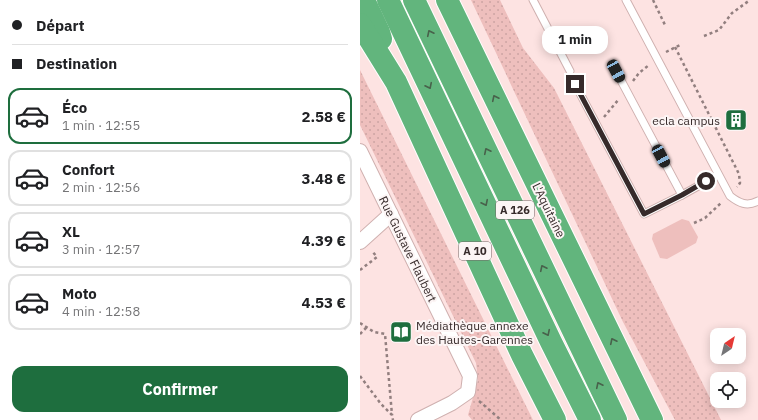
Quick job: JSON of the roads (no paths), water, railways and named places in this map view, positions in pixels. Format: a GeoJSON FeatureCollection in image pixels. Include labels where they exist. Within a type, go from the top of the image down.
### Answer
{"type":"FeatureCollection","features":[{"type":"Feature","properties":{"kind":"highway"},"geometry":{"type":"LineString","coordinates":[[364,0],[379,32],[396,82]]}},
{"type":"Feature","properties":{"kind":"highway","name":"A 126"},"geometry":{"type":"LineString","coordinates":[[388,0],[551,342],[590,420]]}},
{"type":"Feature","properties":{"kind":"highway","name":"A 126"},"geometry":{"type":"LineString","coordinates":[[414,0],[616,420]]}},
{"type":"Feature","properties":{"kind":"highway","name":"L'Aquitaine"},"geometry":{"type":"LineString","coordinates":[[447,0],[652,420]]}},
{"type":"Feature","properties":{"kind":"highway","name":"A 10"},"geometry":{"type":"LineString","coordinates":[[360,24],[396,82],[522,354],[555,420]]}},
{"type":"Feature","properties":{"kind":"street","name":"Rue Gustave Flaubert"},"geometry":{"type":"LineString","coordinates":[[360,151],[470,376],[468,392],[452,404],[418,420]]}},
{"type":"Feature","properties":{"kind":"street"},"geometry":{"type":"LineString","coordinates":[[360,242],[390,214]]}},
{"type":"Feature","properties":{"kind":"lane"},"geometry":{"type":"LineString","coordinates":[[533,0],[570,71]]}},
{"type":"Feature","properties":{"kind":"lane"},"geometry":{"type":"LineString","coordinates":[[626,0],[730,196],[740,203],[753,204],[758,200]]}},
{"type":"Feature","properties":{"kind":"lane"},"geometry":{"type":"LineString","coordinates":[[616,71],[682,195]]}},
{"type":"Feature","properties":{"kind":"lane"},"geometry":{"type":"LineString","coordinates":[[575,84],[644,214],[682,195],[718,174]]}},
{"type":"Feature","properties":{"kind":"place","name":"ecla campus"},"geometry":{"type":"Point","coordinates":[736,120]}},
{"type":"Feature","properties":{"kind":"place","name":"Médiathèque annexe des Hautes-Garennes"},"geometry":{"type":"Point","coordinates":[401,332]}}]}
